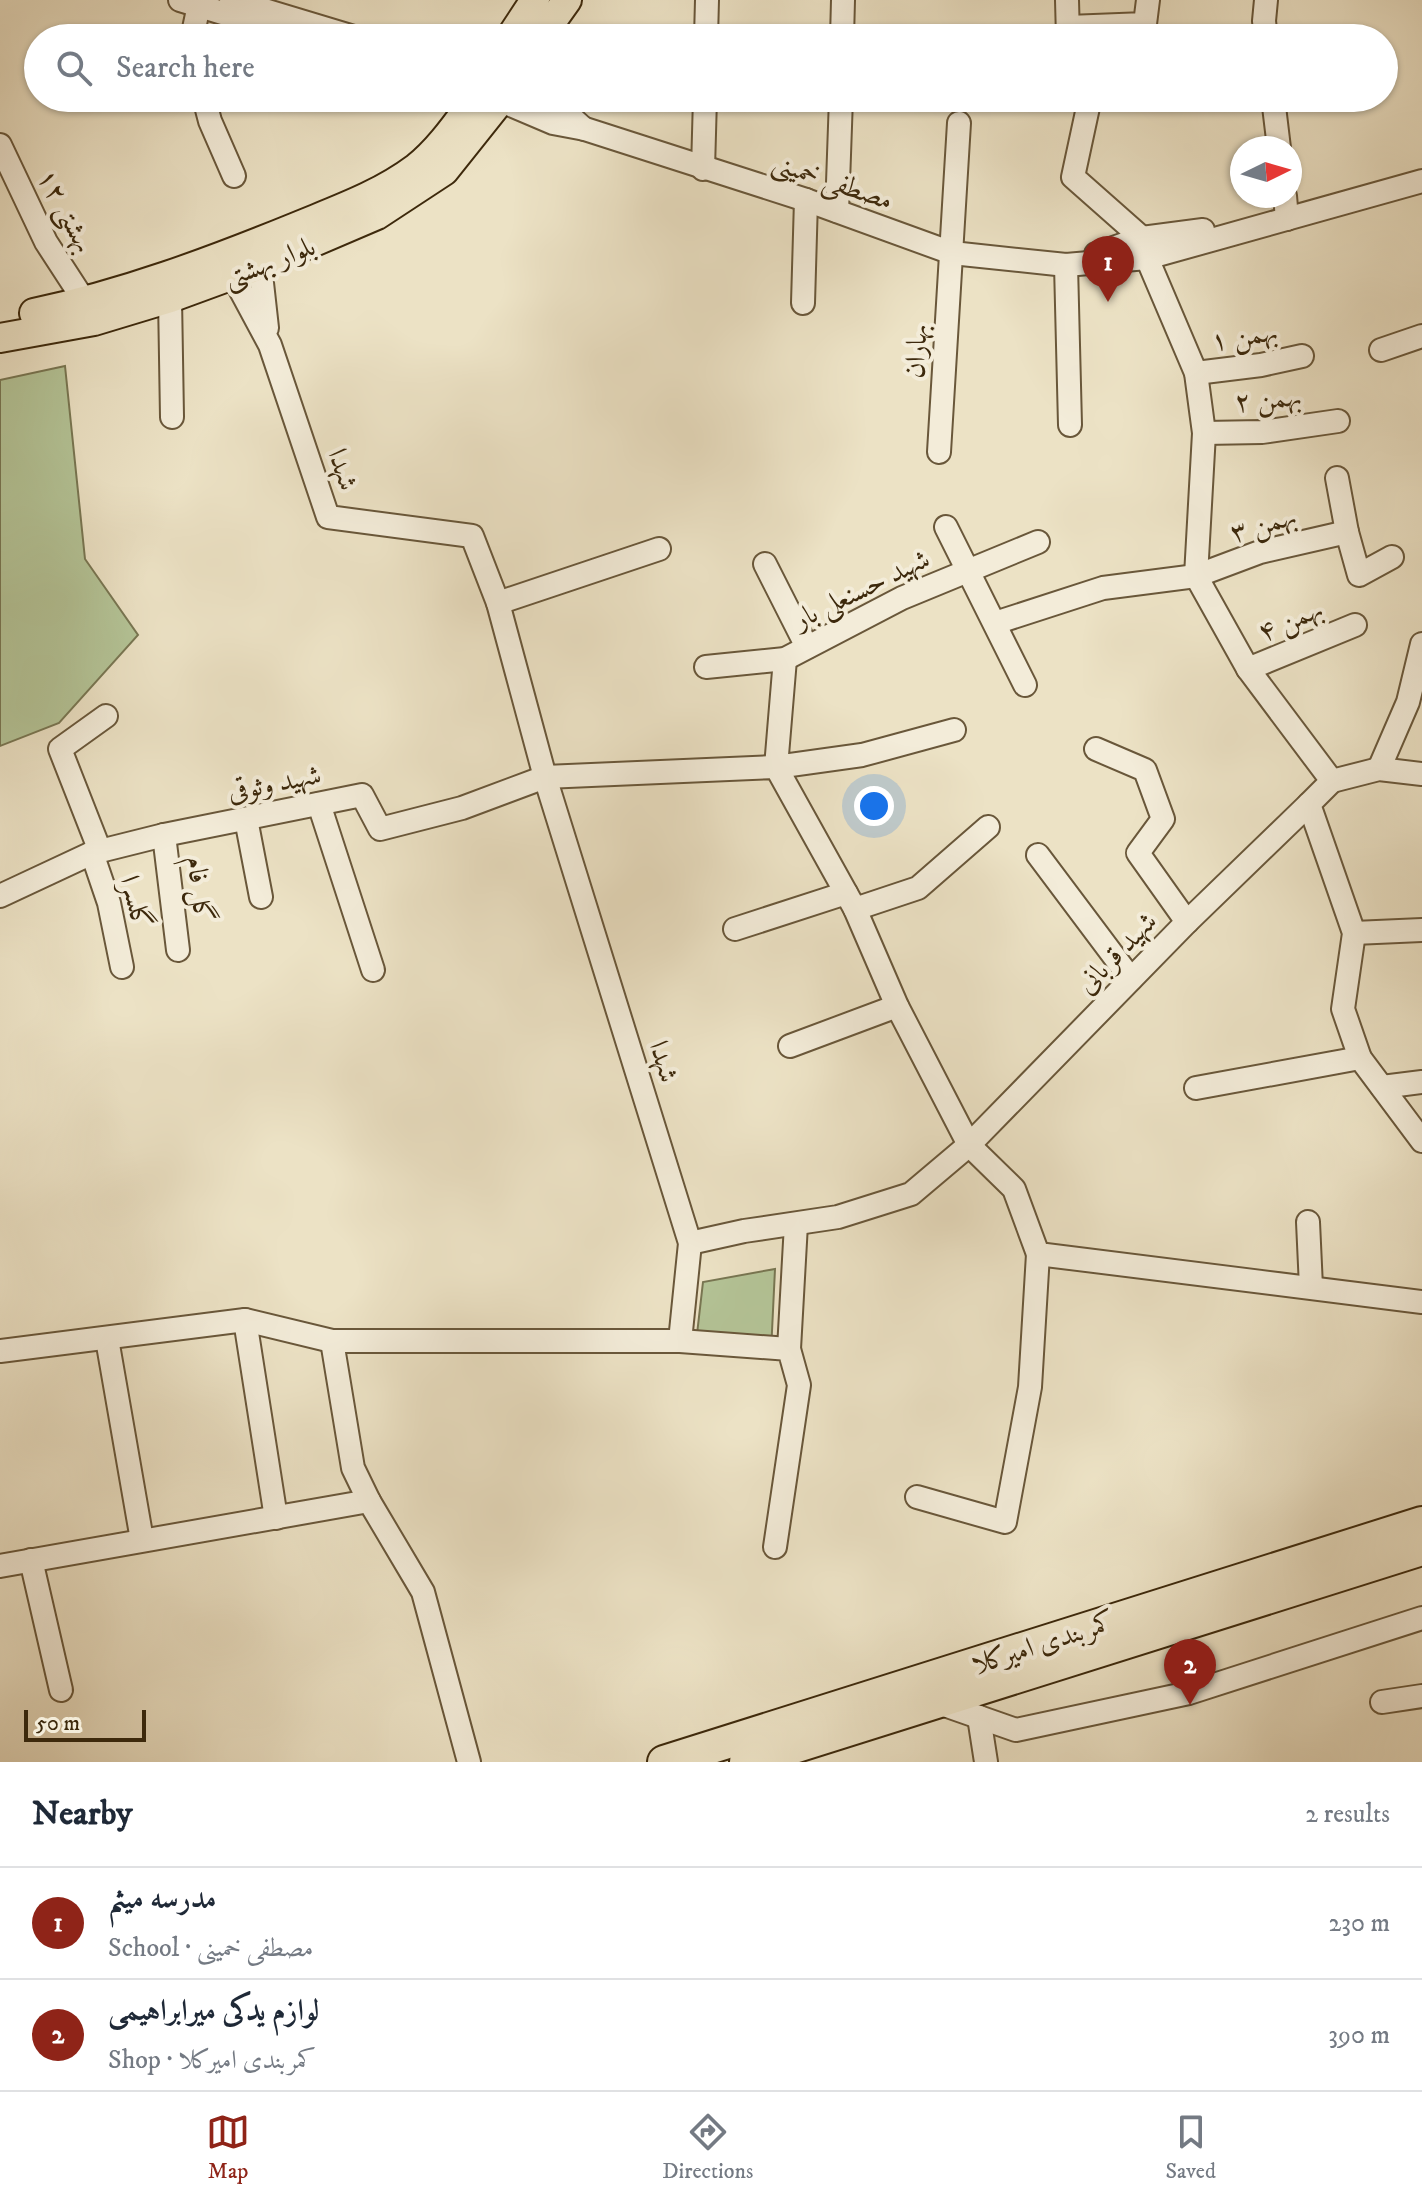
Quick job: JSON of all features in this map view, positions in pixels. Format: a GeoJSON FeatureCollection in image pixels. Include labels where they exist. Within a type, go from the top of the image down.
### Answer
{"type":"FeatureCollection","features":[{"type":"Feature","properties":{"kind":"highway","name":"کمربندی امیرکلا"},"geometry":{"type":"LineString","coordinates":[[664,1762],[1422,1523]]}},
{"type":"Feature","properties":{"kind":"highway","name":"کمربندی امیرکلا"},"geometry":{"type":"LineString","coordinates":[[746,1762],[1422,1549]]}},
{"type":"Feature","properties":{"kind":"main road"},"geometry":{"type":"LineString","coordinates":[[519,24],[535,0]]}},
{"type":"Feature","properties":{"kind":"main road"},"geometry":{"type":"LineString","coordinates":[[550,24],[567,0]]}},
{"type":"Feature","properties":{"kind":"main road","name":"بلوار بهشتی"},"geometry":{"type":"LineString","coordinates":[[0,338],[377,215],[444,171],[486,112]]}},
{"type":"Feature","properties":{"kind":"main road","name":"بلوار بهشتی"},"geometry":{"type":"LineString","coordinates":[[0,319],[89,311],[170,298],[227,266]]}},
{"type":"Feature","properties":{"kind":"street"},"geometry":{"type":"LineString","coordinates":[[231,0],[311,24]]}},
{"type":"Feature","properties":{"kind":"street"},"geometry":{"type":"LineString","coordinates":[[706,24],[707,0]]}},
{"type":"Feature","properties":{"kind":"street"},"geometry":{"type":"LineString","coordinates":[[842,24],[843,0]]}},
{"type":"Feature","properties":{"kind":"street"},"geometry":{"type":"LineString","coordinates":[[1067,0],[1068,24]]}},
{"type":"Feature","properties":{"kind":"street"},"geometry":{"type":"LineString","coordinates":[[1145,24],[1148,0]]}},
{"type":"Feature","properties":{"kind":"street"},"geometry":{"type":"LineString","coordinates":[[1264,24],[1266,0]]}},
{"type":"Feature","properties":{"kind":"street"},"geometry":{"type":"LineString","coordinates":[[191,24],[189,3],[258,24]]}},
{"type":"Feature","properties":{"kind":"street"},"geometry":{"type":"LineString","coordinates":[[209,112],[234,176]]}},
{"type":"Feature","properties":{"kind":"street","name":"مصطفی خمینی"},"geometry":{"type":"LineString","coordinates":[[524,112],[806,200],[952,253],[1066,265],[1287,219],[1422,181]]}},
{"type":"Feature","properties":{"kind":"street","name":"مصطفی خمینی"},"geometry":{"type":"LineString","coordinates":[[565,112],[585,129]]}},
{"type":"Feature","properties":{"kind":"street"},"geometry":{"type":"LineString","coordinates":[[703,169],[705,112]]}},
{"type":"Feature","properties":{"kind":"street"},"geometry":{"type":"LineString","coordinates":[[837,211],[841,112]]}},
{"type":"Feature","properties":{"kind":"street"},"geometry":{"type":"LineString","coordinates":[[1087,112],[1073,177],[1144,248],[1196,373],[1204,433],[1196,576],[1248,669],[1332,781],[1379,769],[1422,774]]}},
{"type":"Feature","properties":{"kind":"street"},"geometry":{"type":"LineString","coordinates":[[1275,112],[1278,136]]}},
{"type":"Feature","properties":{"kind":"street","name":"بهاران"},"geometry":{"type":"LineString","coordinates":[[939,452],[959,123]]}},
{"type":"Feature","properties":{"kind":"street","name":"بهشتی ۱۲"},"geometry":{"type":"LineString","coordinates":[[0,145],[9,184],[89,311]]}},
{"type":"Feature","properties":{"kind":"street"},"geometry":{"type":"LineString","coordinates":[[803,303],[806,200]]}},
{"type":"Feature","properties":{"kind":"street"},"geometry":{"type":"LineString","coordinates":[[1286,208],[1287,219]]}},
{"type":"Feature","properties":{"kind":"street"},"geometry":{"type":"LineString","coordinates":[[256,255],[270,345]]}},
{"type":"Feature","properties":{"kind":"street"},"geometry":{"type":"LineString","coordinates":[[1066,265],[1070,425]]}},
{"type":"Feature","properties":{"kind":"street","name":"شهدا"},"geometry":{"type":"LineString","coordinates":[[227,266],[270,345],[328,517],[472,536],[498,603],[545,777],[690,1243],[680,1341]]}},
{"type":"Feature","properties":{"kind":"street"},"geometry":{"type":"LineString","coordinates":[[170,298],[172,417]]}},
{"type":"Feature","properties":{"kind":"street"},"geometry":{"type":"LineString","coordinates":[[1381,350],[1422,336]]}},
{"type":"Feature","properties":{"kind":"street","name":"بهمن ۱"},"geometry":{"type":"LineString","coordinates":[[1196,373],[1302,356]]}},
{"type":"Feature","properties":{"kind":"street","name":"بهمن ۲"},"geometry":{"type":"LineString","coordinates":[[1204,433],[1262,432],[1338,421]]}},
{"type":"Feature","properties":{"kind":"street"},"geometry":{"type":"LineString","coordinates":[[1337,478],[1359,575],[1392,557]]}},
{"type":"Feature","properties":{"kind":"street"},"geometry":{"type":"LineString","coordinates":[[946,527],[1025,685]]}},
{"type":"Feature","properties":{"kind":"street","name":"بهمن ۳"},"geometry":{"type":"LineString","coordinates":[[995,623],[1103,588],[1196,576],[1260,552],[1347,532]]}},
{"type":"Feature","properties":{"kind":"street","name":"شهید حسنعلی بار"},"geometry":{"type":"LineString","coordinates":[[706,667],[785,659],[902,598],[1038,542]]}},
{"type":"Feature","properties":{"kind":"street"},"geometry":{"type":"LineString","coordinates":[[498,603],[659,549]]}},
{"type":"Feature","properties":{"kind":"street"},"geometry":{"type":"LineString","coordinates":[[765,564],[807,647]]}},
{"type":"Feature","properties":{"kind":"street","name":"بهمن ۴"},"geometry":{"type":"LineString","coordinates":[[1248,669],[1355,625]]}},
{"type":"Feature","properties":{"kind":"street"},"geometry":{"type":"LineString","coordinates":[[1379,769],[1408,702],[1422,644]]}},
{"type":"Feature","properties":{"kind":"street"},"geometry":{"type":"LineString","coordinates":[[785,659],[776,767],[850,901],[897,1006],[969,1145],[1014,1189],[1038,1254],[1030,1387],[1005,1522],[917,1497]]}},
{"type":"Feature","properties":{"kind":"street","name":"گلسرا"},"geometry":{"type":"LineString","coordinates":[[106,716],[60,749],[96,852],[122,967]]}},
{"type":"Feature","properties":{"kind":"street"},"geometry":{"type":"LineString","coordinates":[[545,777],[776,767],[862,755],[954,730]]}},
{"type":"Feature","properties":{"kind":"street"},"geometry":{"type":"LineString","coordinates":[[1096,749],[1145,770],[1163,819],[1138,853],[1187,922]]}},
{"type":"Feature","properties":{"kind":"street","name":"شهید وثوقی"},"geometry":{"type":"LineString","coordinates":[[0,896],[96,852],[164,835],[362,795],[380,829],[462,808],[545,777]]}},
{"type":"Feature","properties":{"kind":"street","name":"شهید قربانی"},"geometry":{"type":"LineString","coordinates":[[690,1243],[838,1217],[911,1194],[969,1145],[1187,922],[1332,781]]}},
{"type":"Feature","properties":{"kind":"street"},"geometry":{"type":"LineString","coordinates":[[319,804],[373,970]]}},
{"type":"Feature","properties":{"kind":"street"},"geometry":{"type":"LineString","coordinates":[[1309,804],[1354,933],[1343,1009],[1360,1058],[1422,1141]]}},
{"type":"Feature","properties":{"kind":"street"},"geometry":{"type":"LineString","coordinates":[[246,819],[261,897]]}},
{"type":"Feature","properties":{"kind":"street"},"geometry":{"type":"LineString","coordinates":[[735,929],[918,888],[988,827]]}},
{"type":"Feature","properties":{"kind":"street","name":"گل فام"},"geometry":{"type":"LineString","coordinates":[[164,835],[178,950]]}},
{"type":"Feature","properties":{"kind":"street"},"geometry":{"type":"LineString","coordinates":[[1038,855],[1131,979]]}},
{"type":"Feature","properties":{"kind":"street"},"geometry":{"type":"LineString","coordinates":[[1354,933],[1422,930]]}},
{"type":"Feature","properties":{"kind":"street"},"geometry":{"type":"LineString","coordinates":[[790,1046],[897,1006]]}},
{"type":"Feature","properties":{"kind":"street"},"geometry":{"type":"LineString","coordinates":[[1196,1088],[1360,1058]]}},
{"type":"Feature","properties":{"kind":"street"},"geometry":{"type":"LineString","coordinates":[[1382,1087],[1422,1082]]}},
{"type":"Feature","properties":{"kind":"street"},"geometry":{"type":"LineString","coordinates":[[1308,1222],[1311,1287]]}},
{"type":"Feature","properties":{"kind":"street"},"geometry":{"type":"LineString","coordinates":[[775,1547],[799,1385],[789,1349],[796,1224]]}},
{"type":"Feature","properties":{"kind":"street"},"geometry":{"type":"LineString","coordinates":[[1038,1254],[1422,1302]]}},
{"type":"Feature","properties":{"kind":"street"},"geometry":{"type":"LineString","coordinates":[[0,1351],[245,1320],[332,1341],[680,1341],[789,1349]]}},
{"type":"Feature","properties":{"kind":"street"},"geometry":{"type":"LineString","coordinates":[[245,1320],[276,1518]]}},
{"type":"Feature","properties":{"kind":"street"},"geometry":{"type":"LineString","coordinates":[[107,1339],[142,1540]]}},
{"type":"Feature","properties":{"kind":"street"},"geometry":{"type":"LineString","coordinates":[[332,1341],[353,1468],[423,1592],[469,1762]]}},
{"type":"Feature","properties":{"kind":"street"},"geometry":{"type":"LineString","coordinates":[[0,1566],[369,1501]]}},
{"type":"Feature","properties":{"kind":"street"},"geometry":{"type":"LineString","coordinates":[[31,1560],[61,1690]]}},
{"type":"Feature","properties":{"kind":"street"},"geometry":{"type":"LineString","coordinates":[[936,1702],[1016,1730],[1189,1693],[1422,1618]]}},
{"type":"Feature","properties":{"kind":"street"},"geometry":{"type":"LineString","coordinates":[[1382,1702],[1422,1696]]}},
{"type":"Feature","properties":{"kind":"street"},"geometry":{"type":"LineString","coordinates":[[979,1717],[986,1762]]}},
{"type":"Feature","properties":{"kind":"green space"},"geometry":{"type":"Polygon","coordinates":[[[65,366],[85,559],[138,635],[59,723],[0,746],[0,380],[65,366]]]}},
{"type":"Feature","properties":{"kind":"green space"},"geometry":{"type":"Polygon","coordinates":[[[775,1269],[771,1352],[696,1343],[703,1282],[775,1269]]]}},
{"type":"Feature","properties":{"kind":"place","name":"مدرسه میثم"},"geometry":{"type":"Point","coordinates":[1108,302]}},
{"type":"Feature","properties":{"kind":"place","name":"لوازم یدکی میرابراهیمی"},"geometry":{"type":"Point","coordinates":[1190,1705]}}]}
